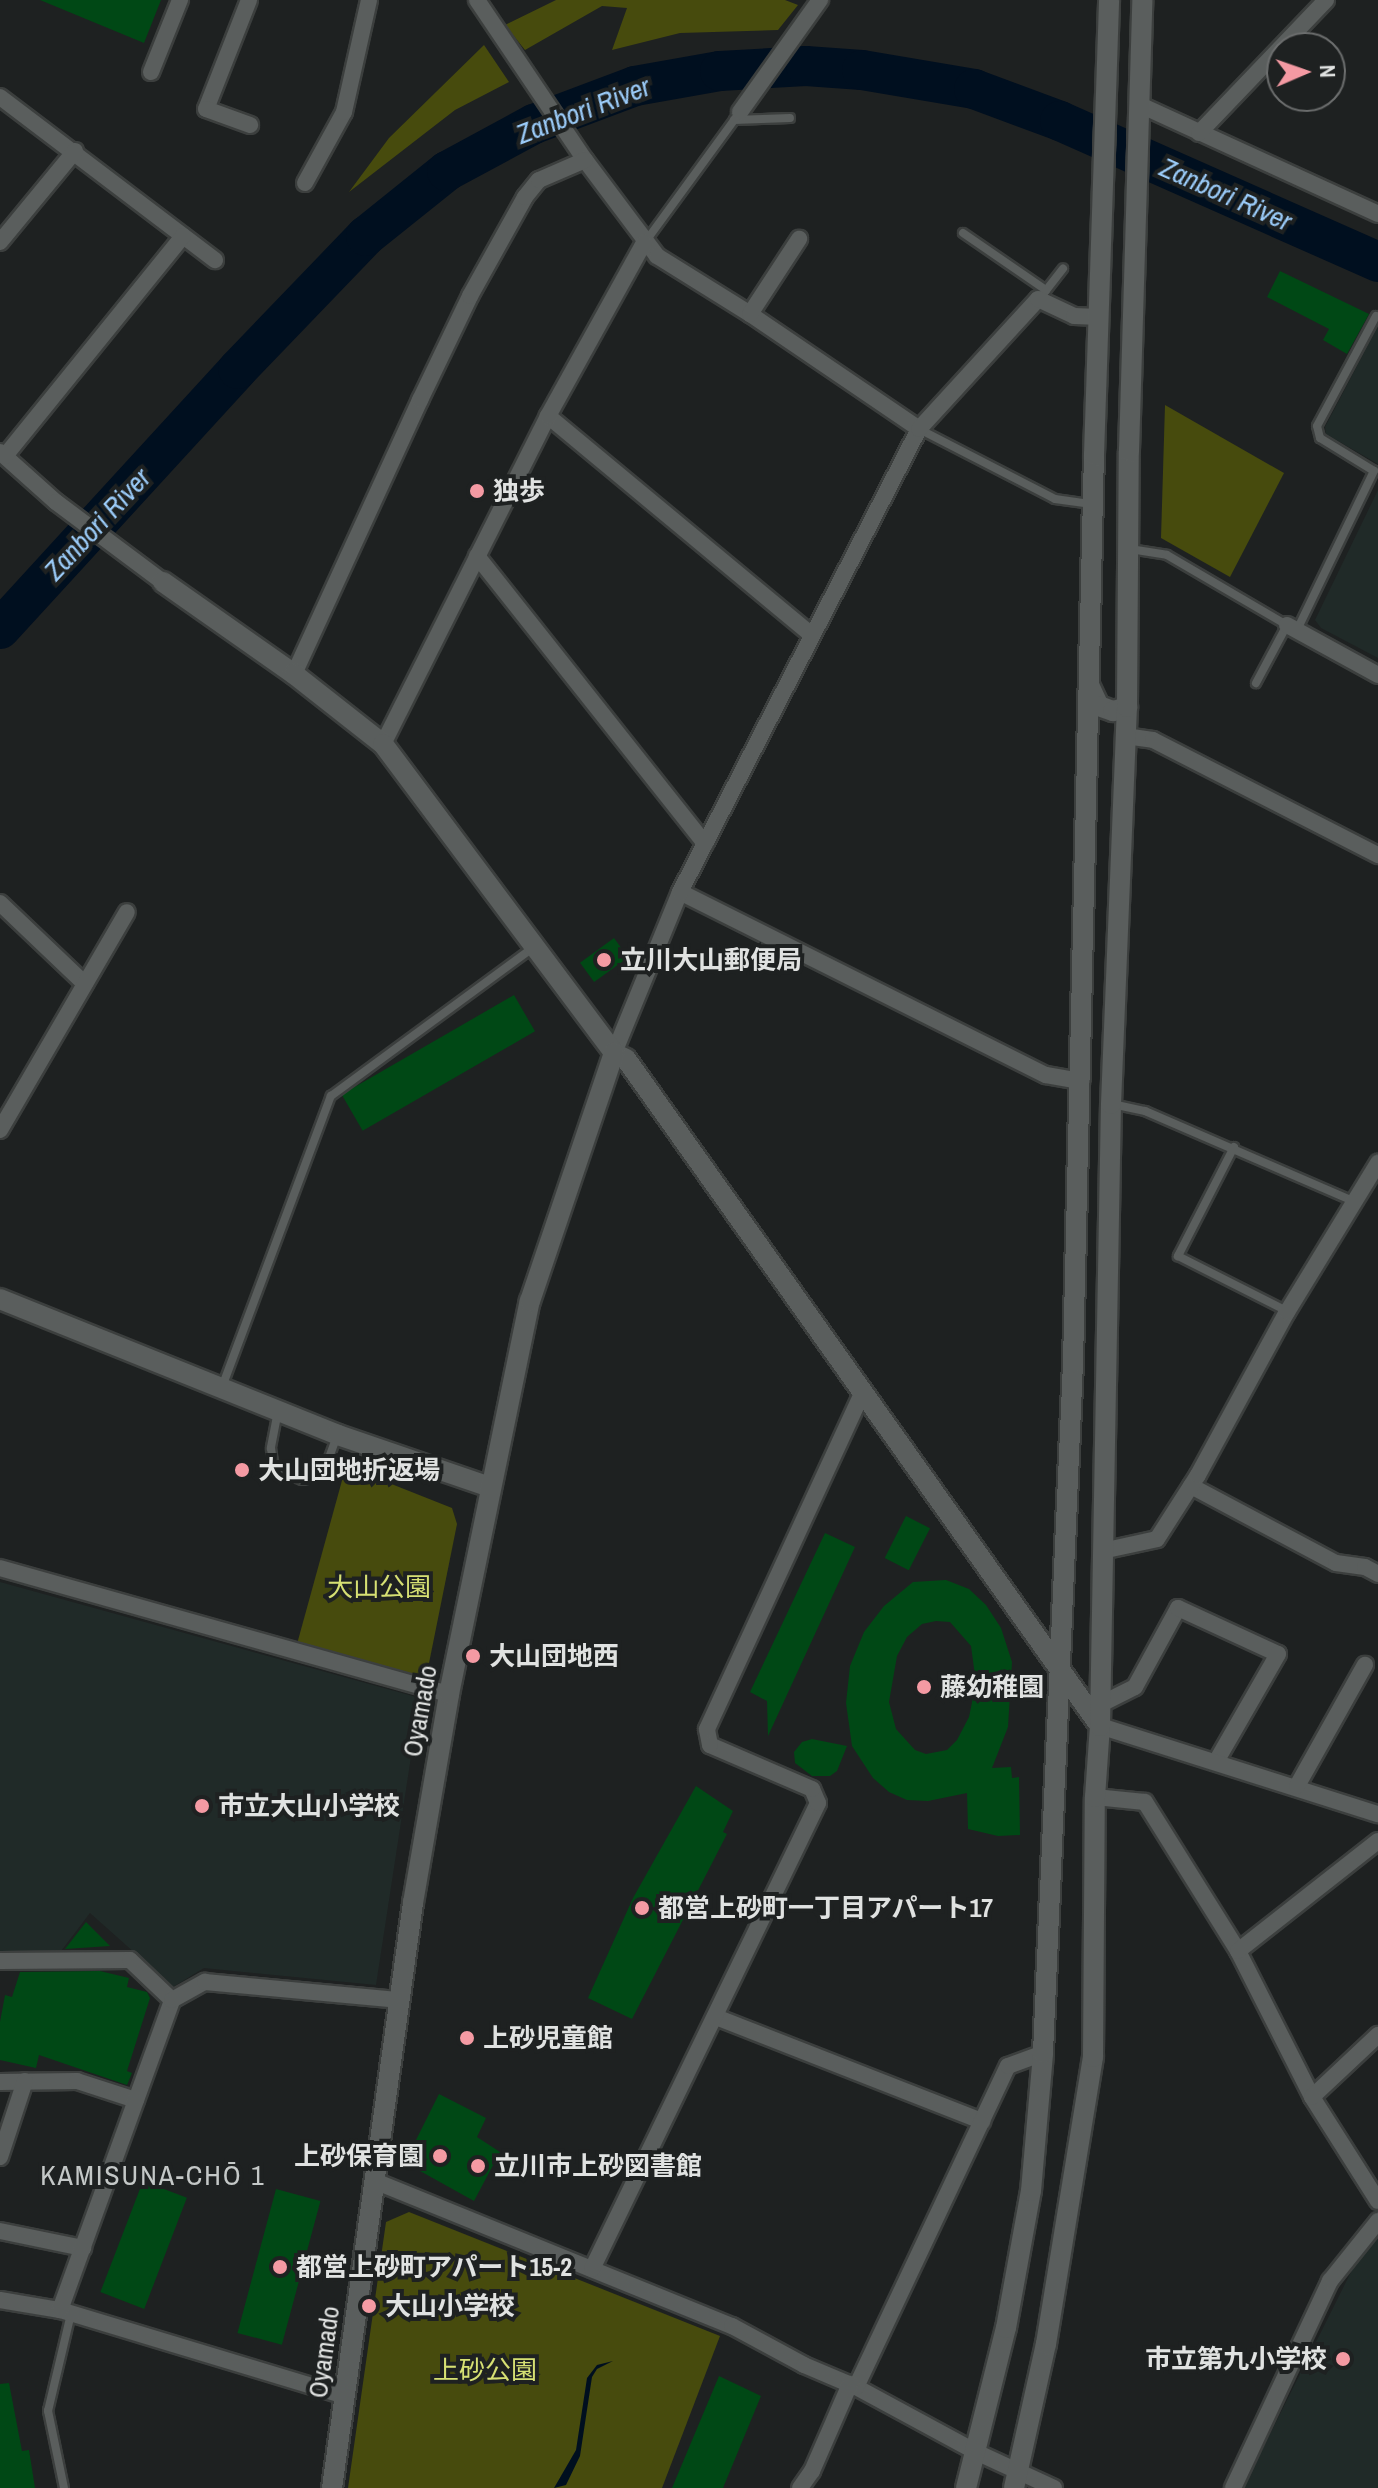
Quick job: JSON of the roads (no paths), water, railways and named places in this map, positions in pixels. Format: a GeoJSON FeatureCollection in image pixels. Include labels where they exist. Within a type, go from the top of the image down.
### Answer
{"type":"FeatureCollection","features":[{"type":"Feature","properties":{"kind":"street"},"geometry":{"type":"LineString","coordinates":[[151,72],[180,0]]}},
{"type":"Feature","properties":{"kind":"street"},"geometry":{"type":"LineString","coordinates":[[249,0],[206,109],[250,125]]}},
{"type":"Feature","properties":{"kind":"street"},"geometry":{"type":"LineString","coordinates":[[305,183],[344,112],[369,0]]}},
{"type":"Feature","properties":{"kind":"street"},"geometry":{"type":"LineString","coordinates":[[477,0],[582,155],[644,243],[657,256],[750,314],[919,429]]}},
{"type":"Feature","properties":{"kind":"street"},"geometry":{"type":"LineString","coordinates":[[737,116],[820,0]]}},
{"type":"Feature","properties":{"kind":"street"},"geometry":{"type":"LineString","coordinates":[[966,2488],[1006,2328],[1031,2191],[1043,2053],[1081,1081],[1094,455],[1109,0]]}},
{"type":"Feature","properties":{"kind":"street"},"geometry":{"type":"LineString","coordinates":[[1016,2479],[1046,2344],[1093,2057],[1095,1797],[1100,1715],[1111,1104],[1127,707],[1129,451],[1142,0]]}},
{"type":"Feature","properties":{"kind":"street"},"geometry":{"type":"LineString","coordinates":[[1199,133],[1326,0]]}},
{"type":"Feature","properties":{"kind":"street"},"geometry":{"type":"LineString","coordinates":[[0,97],[215,260]]}},
{"type":"Feature","properties":{"kind":"street"},"geometry":{"type":"LineString","coordinates":[[1138,113],[1199,133],[1378,214]]}},
{"type":"Feature","properties":{"kind":"street"},"geometry":{"type":"LineString","coordinates":[[0,242],[75,151]]}},
{"type":"Feature","properties":{"kind":"street"},"geometry":{"type":"LineString","coordinates":[[294,674],[470,296],[525,197],[539,180],[582,155]]}},
{"type":"Feature","properties":{"kind":"street"},"geometry":{"type":"LineString","coordinates":[[183,236],[2,454],[163,582],[294,674],[383,744],[614,1053],[626,1059],[1060,1668],[1100,1715],[1216,1762],[1376,1808]]}},
{"type":"Feature","properties":{"kind":"street"},"geometry":{"type":"LineString","coordinates":[[750,314],[799,239]]}},
{"type":"Feature","properties":{"kind":"street"},"geometry":{"type":"LineString","coordinates":[[383,744],[548,416],[644,243]]}},
{"type":"Feature","properties":{"kind":"street"},"geometry":{"type":"LineString","coordinates":[[614,1053],[680,892],[919,429],[1042,294],[1074,316],[1100,317]]}},
{"type":"Feature","properties":{"kind":"street"},"geometry":{"type":"LineString","coordinates":[[548,416],[811,634]]}},
{"type":"Feature","properties":{"kind":"street"},"geometry":{"type":"LineString","coordinates":[[1094,455],[1104,445],[1118,440],[1129,451]]}},
{"type":"Feature","properties":{"kind":"street"},"geometry":{"type":"LineString","coordinates":[[477,556],[705,844]]}},
{"type":"Feature","properties":{"kind":"street"},"geometry":{"type":"LineString","coordinates":[[1292,628],[1378,675]]}},
{"type":"Feature","properties":{"kind":"street"},"geometry":{"type":"LineString","coordinates":[[1089,685],[1099,706],[1113,711],[1127,707]]}},
{"type":"Feature","properties":{"kind":"street"},"geometry":{"type":"LineString","coordinates":[[1125,736],[1153,740],[1378,855]]}},
{"type":"Feature","properties":{"kind":"street"},"geometry":{"type":"LineString","coordinates":[[680,892],[1046,1075],[1081,1081]]}},
{"type":"Feature","properties":{"kind":"street"},"geometry":{"type":"LineString","coordinates":[[0,903],[85,984]]}},
{"type":"Feature","properties":{"kind":"street"},"geometry":{"type":"LineString","coordinates":[[0,1130],[127,912]]}},
{"type":"Feature","properties":{"kind":"street","name":"Oyamado"},"geometry":{"type":"LineString","coordinates":[[332,2488],[400,2000],[449,1694],[530,1301],[614,1053]]}},
{"type":"Feature","properties":{"kind":"street"},"geometry":{"type":"LineString","coordinates":[[1102,1551],[1157,1539],[1191,1486],[1287,1312],[1378,1163]]}},
{"type":"Feature","properties":{"kind":"street"},"geometry":{"type":"LineString","coordinates":[[0,1299],[338,1435],[490,1487]]}},
{"type":"Feature","properties":{"kind":"street"},"geometry":{"type":"LineString","coordinates":[[592,2269],[818,1803],[812,1789],[710,1745],[707,1729],[863,1391]]}},
{"type":"Feature","properties":{"kind":"street"},"geometry":{"type":"LineString","coordinates":[[1191,1486],[1336,1563],[1365,1567],[1378,1574]]}},
{"type":"Feature","properties":{"kind":"street"},"geometry":{"type":"LineString","coordinates":[[0,1568],[449,1694]]}},
{"type":"Feature","properties":{"kind":"street"},"geometry":{"type":"LineString","coordinates":[[1100,1715],[1135,1687],[1178,1608],[1278,1654],[1216,1762]]}},
{"type":"Feature","properties":{"kind":"street"},"geometry":{"type":"LineString","coordinates":[[1297,1786],[1365,1665]]}},
{"type":"Feature","properties":{"kind":"street"},"geometry":{"type":"LineString","coordinates":[[1095,1797],[1145,1802],[1238,1951],[1312,2097],[1378,2201]]}},
{"type":"Feature","properties":{"kind":"street"},"geometry":{"type":"LineString","coordinates":[[1238,1951],[1378,1841]]}},
{"type":"Feature","properties":{"kind":"street"},"geometry":{"type":"LineString","coordinates":[[0,1961],[130,1960],[172,2000]]}},
{"type":"Feature","properties":{"kind":"street"},"geometry":{"type":"LineString","coordinates":[[66,2312],[83,2248],[172,2000],[205,1982],[400,2000]]}},
{"type":"Feature","properties":{"kind":"street"},"geometry":{"type":"LineString","coordinates":[[716,2017],[982,2121]]}},
{"type":"Feature","properties":{"kind":"street"},"geometry":{"type":"LineString","coordinates":[[1312,2097],[1378,2035]]}},
{"type":"Feature","properties":{"kind":"street"},"geometry":{"type":"LineString","coordinates":[[800,2488],[812,2471],[1008,2066],[1043,2053]]}},
{"type":"Feature","properties":{"kind":"street"},"geometry":{"type":"LineString","coordinates":[[0,2157],[25,2081]]}},
{"type":"Feature","properties":{"kind":"street"},"geometry":{"type":"LineString","coordinates":[[0,2082],[77,2081],[136,2100]]}},
{"type":"Feature","properties":{"kind":"street"},"geometry":{"type":"LineString","coordinates":[[377,2182],[732,2326],[804,2365],[853,2385],[976,2452],[1016,2479],[1054,2488]]}},
{"type":"Feature","properties":{"kind":"street"},"geometry":{"type":"LineString","coordinates":[[1233,2488],[1330,2281],[1378,2221]]}},
{"type":"Feature","properties":{"kind":"street"},"geometry":{"type":"LineString","coordinates":[[0,2231],[83,2248]]}},
{"type":"Feature","properties":{"kind":"street"},"geometry":{"type":"LineString","coordinates":[[0,2300],[66,2312],[344,2396]]}},
{"type":"Feature","properties":{"kind":"lane"},"geometry":{"type":"LineString","coordinates":[[644,243],[737,116],[790,118]]}},
{"type":"Feature","properties":{"kind":"lane"},"geometry":{"type":"LineString","coordinates":[[963,233],[1042,294],[1063,269]]}},
{"type":"Feature","properties":{"kind":"lane"},"geometry":{"type":"LineString","coordinates":[[1256,683],[1292,628],[1374,471],[1320,438],[1317,426],[1376,316]]}},
{"type":"Feature","properties":{"kind":"lane"},"geometry":{"type":"LineString","coordinates":[[919,429],[1055,499],[1093,504]]}},
{"type":"Feature","properties":{"kind":"lane"},"geometry":{"type":"LineString","coordinates":[[1127,549],[1167,555],[1292,628]]}},
{"type":"Feature","properties":{"kind":"lane"},"geometry":{"type":"LineString","coordinates":[[222,1388],[331,1096],[535,947]]}},
{"type":"Feature","properties":{"kind":"lane"},"geometry":{"type":"LineString","coordinates":[[1111,1104],[1145,1111],[1353,1201]]}},
{"type":"Feature","properties":{"kind":"lane"},"geometry":{"type":"LineString","coordinates":[[1234,1147],[1178,1256],[1287,1312]]}},
{"type":"Feature","properties":{"kind":"lane"},"geometry":{"type":"LineString","coordinates":[[278,1410],[271,1448],[273,1463],[282,1473],[302,1480],[317,1477],[326,1466],[338,1435]]}},
{"type":"Feature","properties":{"kind":"lane"},"geometry":{"type":"LineString","coordinates":[[64,2488],[48,2411],[66,2312]]}},
{"type":"Feature","properties":{"kind":"water"},"geometry":{"type":"Polygon","coordinates":[[[613,2361],[597,2369],[592,2377],[580,2456],[566,2485],[554,2488],[576,2450],[587,2378],[597,2365],[613,2361]]]}},
{"type":"Feature","properties":{"kind":"waterway","name":"Zanbori River"},"geometry":{"type":"LineString","coordinates":[[0,629],[238,369],[366,236],[447,171],[534,124],[635,86],[720,71],[806,66],[862,70],[974,89],[1060,121],[1378,262]]}},
{"type":"Feature","properties":{"kind":"place","name":"独歩"},"geometry":{"type":"Point","coordinates":[477,491]}},
{"type":"Feature","properties":{"kind":"place","name":"立川大山郵便局"},"geometry":{"type":"Point","coordinates":[604,960]}},
{"type":"Feature","properties":{"kind":"place","name":"大山団地折返場"},"geometry":{"type":"Point","coordinates":[242,1470]}},
{"type":"Feature","properties":{"kind":"place","name":"大山団地西"},"geometry":{"type":"Point","coordinates":[473,1656]}},
{"type":"Feature","properties":{"kind":"place","name":"藤幼稚園"},"geometry":{"type":"Point","coordinates":[924,1687]}},
{"type":"Feature","properties":{"kind":"place","name":"市立大山小学校"},"geometry":{"type":"Point","coordinates":[202,1806]}},
{"type":"Feature","properties":{"kind":"place","name":"都営上砂町一丁目アパート17"},"geometry":{"type":"Point","coordinates":[642,1908]}},
{"type":"Feature","properties":{"kind":"place","name":"上砂児童館"},"geometry":{"type":"Point","coordinates":[467,2038]}},
{"type":"Feature","properties":{"kind":"place","name":"上砂保育園"},"geometry":{"type":"Point","coordinates":[440,2156]}},
{"type":"Feature","properties":{"kind":"place","name":"立川市上砂図書館"},"geometry":{"type":"Point","coordinates":[478,2166]}},
{"type":"Feature","properties":{"kind":"place","name":"都営上砂町アパート15-2"},"geometry":{"type":"Point","coordinates":[280,2267]}},
{"type":"Feature","properties":{"kind":"place","name":"大山小学校"},"geometry":{"type":"Point","coordinates":[369,2306]}},
{"type":"Feature","properties":{"kind":"place","name":"市立第九小学校"},"geometry":{"type":"Point","coordinates":[1343,2359]}},
{"type":"Feature","properties":{"kind":"district","name":"KAMISUNA-CHŌ 1"},"geometry":{"type":"Point","coordinates":[153,2175]}},
{"type":"Feature","properties":{"kind":"park label","name":"大山公園"},"geometry":{"type":"Point","coordinates":[379,1587]}},
{"type":"Feature","properties":{"kind":"park label","name":"上砂公園"},"geometry":{"type":"Point","coordinates":[485,2370]}}]}
